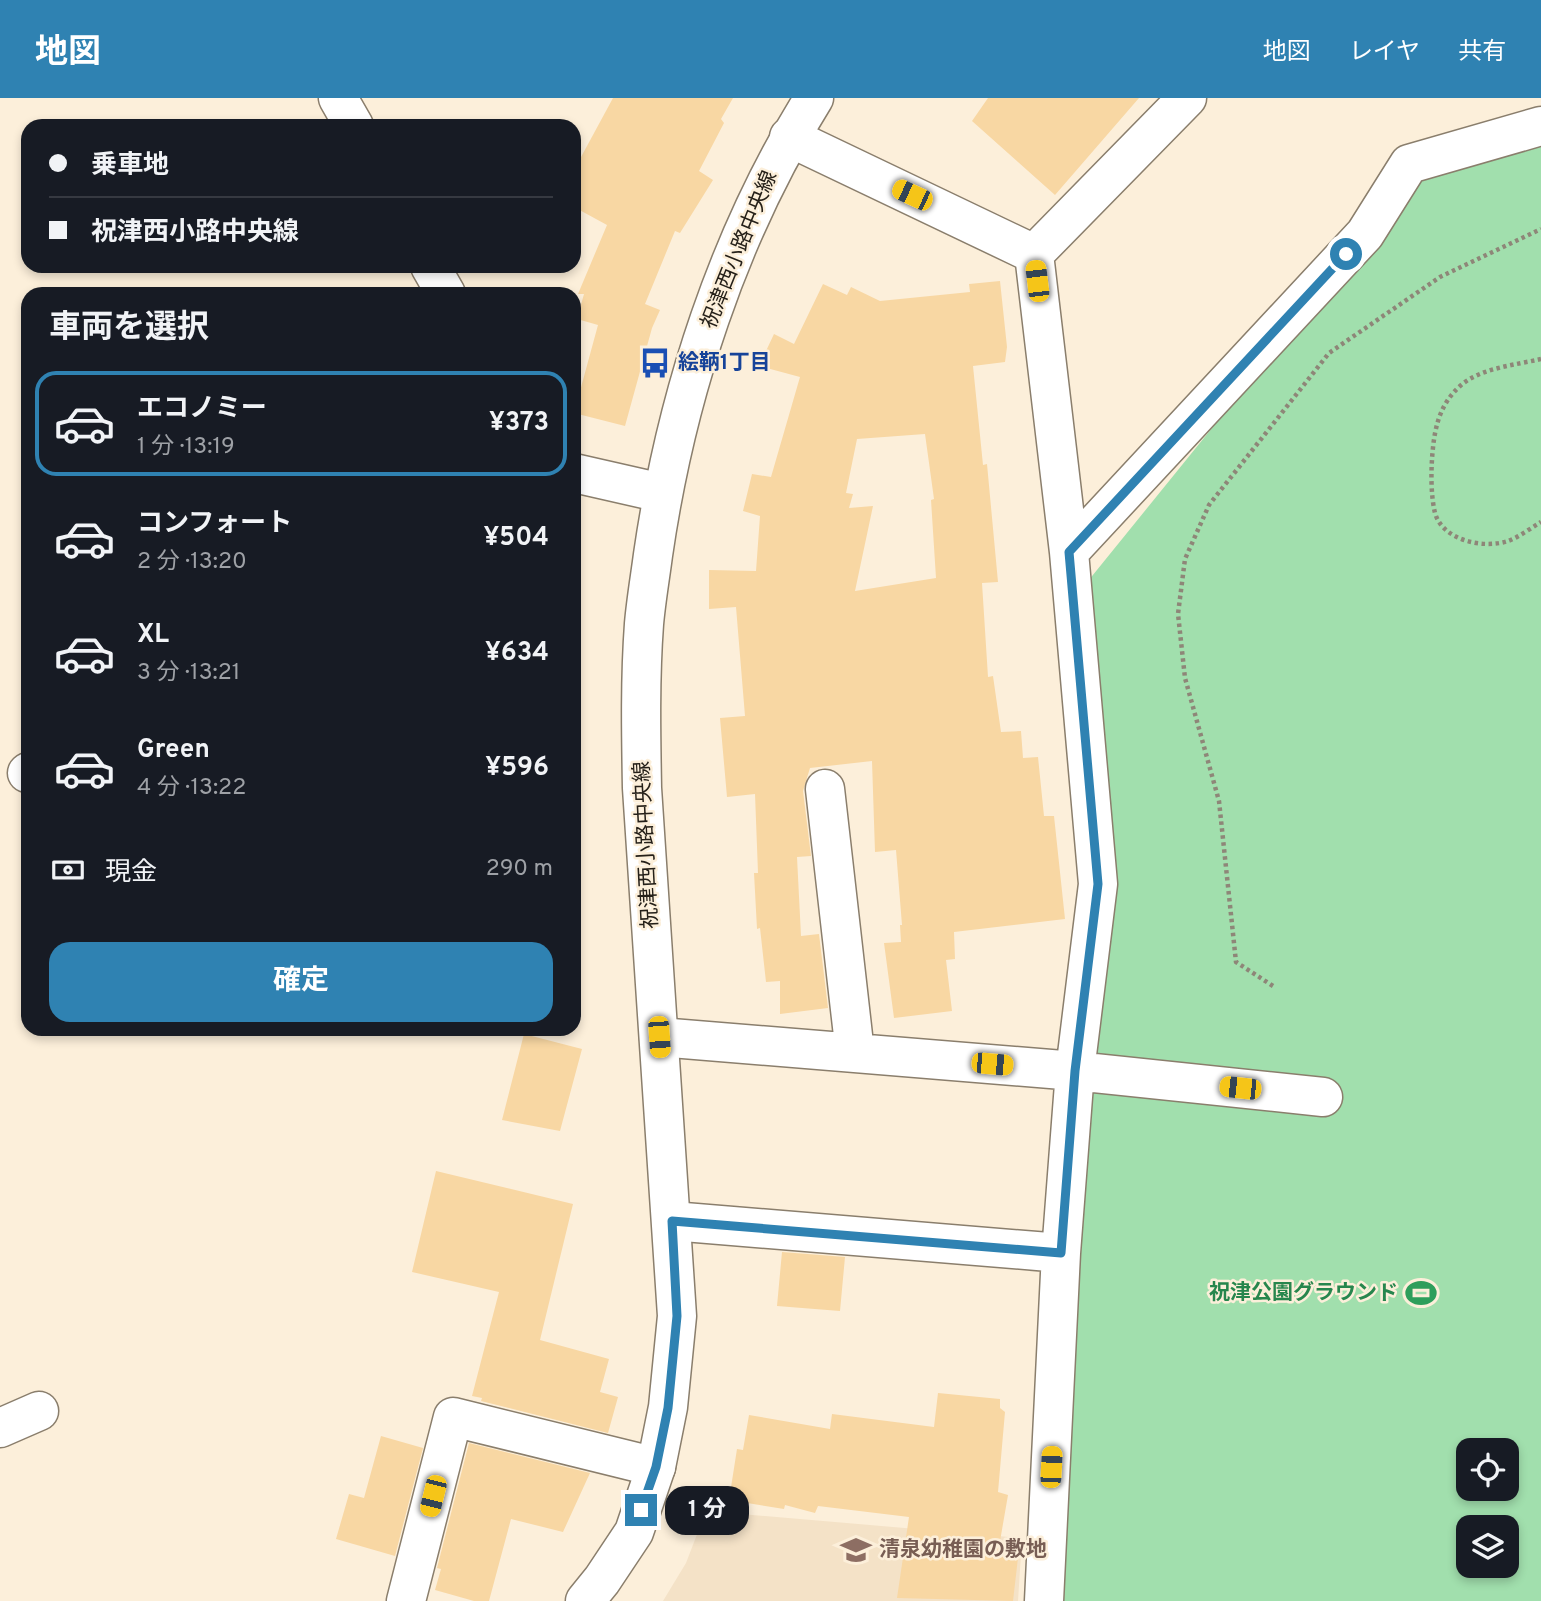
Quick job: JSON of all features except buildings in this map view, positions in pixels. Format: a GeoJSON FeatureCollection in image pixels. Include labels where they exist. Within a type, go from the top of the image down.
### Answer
{"type":"FeatureCollection","features":[{"type":"Feature","properties":{"kind":"street"},"geometry":{"type":"LineString","coordinates":[[338,98],[350,119]]}},
{"type":"Feature","properties":{"kind":"street","name":"祝津西小路中央線"},"geometry":{"type":"LineString","coordinates":[[585,1601],[634,1532],[656,1467],[668,1408],[677,1316],[640,726],[644,622],[662,493],[700,350],[723,283],[757,202],[789,137],[814,98]]}},
{"type":"Feature","properties":{"kind":"street"},"geometry":{"type":"LineString","coordinates":[[1034,254],[1187,98]]}},
{"type":"Feature","properties":{"kind":"street"},"geometry":{"type":"LineString","coordinates":[[1069,552],[1365,234],[1409,164],[1541,126]]}},
{"type":"Feature","properties":{"kind":"street"},"geometry":{"type":"LineString","coordinates":[[789,137],[1034,254]]}},
{"type":"Feature","properties":{"kind":"street"},"geometry":{"type":"LineString","coordinates":[[1034,254],[1069,552],[1098,884],[1075,1071],[1061,1253],[1044,1601]]}},
{"type":"Feature","properties":{"kind":"street"},"geometry":{"type":"LineString","coordinates":[[581,475],[662,493]]}},
{"type":"Feature","properties":{"kind":"street"},"geometry":{"type":"LineString","coordinates":[[825,789],[855,1053]]}},
{"type":"Feature","properties":{"kind":"street"},"geometry":{"type":"LineString","coordinates":[[659,1037],[1075,1071],[1323,1097]]}},
{"type":"Feature","properties":{"kind":"street"},"geometry":{"type":"LineString","coordinates":[[672,1221],[1061,1253]]}},
{"type":"Feature","properties":{"kind":"street"},"geometry":{"type":"LineString","coordinates":[[0,1428],[39,1411]]}},
{"type":"Feature","properties":{"kind":"street"},"geometry":{"type":"LineString","coordinates":[[406,1601],[453,1417],[656,1467]]}},
{"type":"Feature","properties":{"kind":"path"},"geometry":{"type":"LineString","coordinates":[[1273,986],[1236,962],[1219,801],[1185,678],[1178,614],[1185,559],[1209,505],[1329,353],[1440,277],[1541,229]]}},
{"type":"Feature","properties":{"kind":"path"},"geometry":{"type":"LineString","coordinates":[[1541,359],[1476,375],[1460,386],[1442,408],[1434,437],[1431,476],[1436,516],[1452,535],[1478,545],[1508,541],[1541,522]]}},
{"type":"Feature","properties":{"kind":"shaded area","name":"清泉幼稚園の敷地"},"geometry":{"type":"Polygon","coordinates":[[[706,1511],[1022,1538],[1018,1601],[663,1601],[686,1563],[706,1511]]]}},
{"type":"Feature","properties":{"kind":"green space"},"geometry":{"type":"Polygon","coordinates":[[[1541,143],[1541,1601],[1061,1601],[1075,1318],[1084,586],[1259,370],[1422,177],[1541,143]]]}},
{"type":"Feature","properties":{"kind":"place","name":"絵鞆1丁目"},"geometry":{"type":"Point","coordinates":[655,363]}},
{"type":"Feature","properties":{"kind":"place","name":"祝津公園グラウンド"},"geometry":{"type":"Point","coordinates":[1421,1293]}},
{"type":"Feature","properties":{"kind":"place","name":"清泉幼稚園の敷地"},"geometry":{"type":"Point","coordinates":[856,1550]}},
{"type":"Feature","properties":{"kind":"route"},"geometry":{"type":"LineString","coordinates":[[641,1510],[656,1467],[668,1408],[677,1316],[672,1221],[1061,1253],[1075,1071],[1098,884],[1069,552],[1346,254]]}}]}
